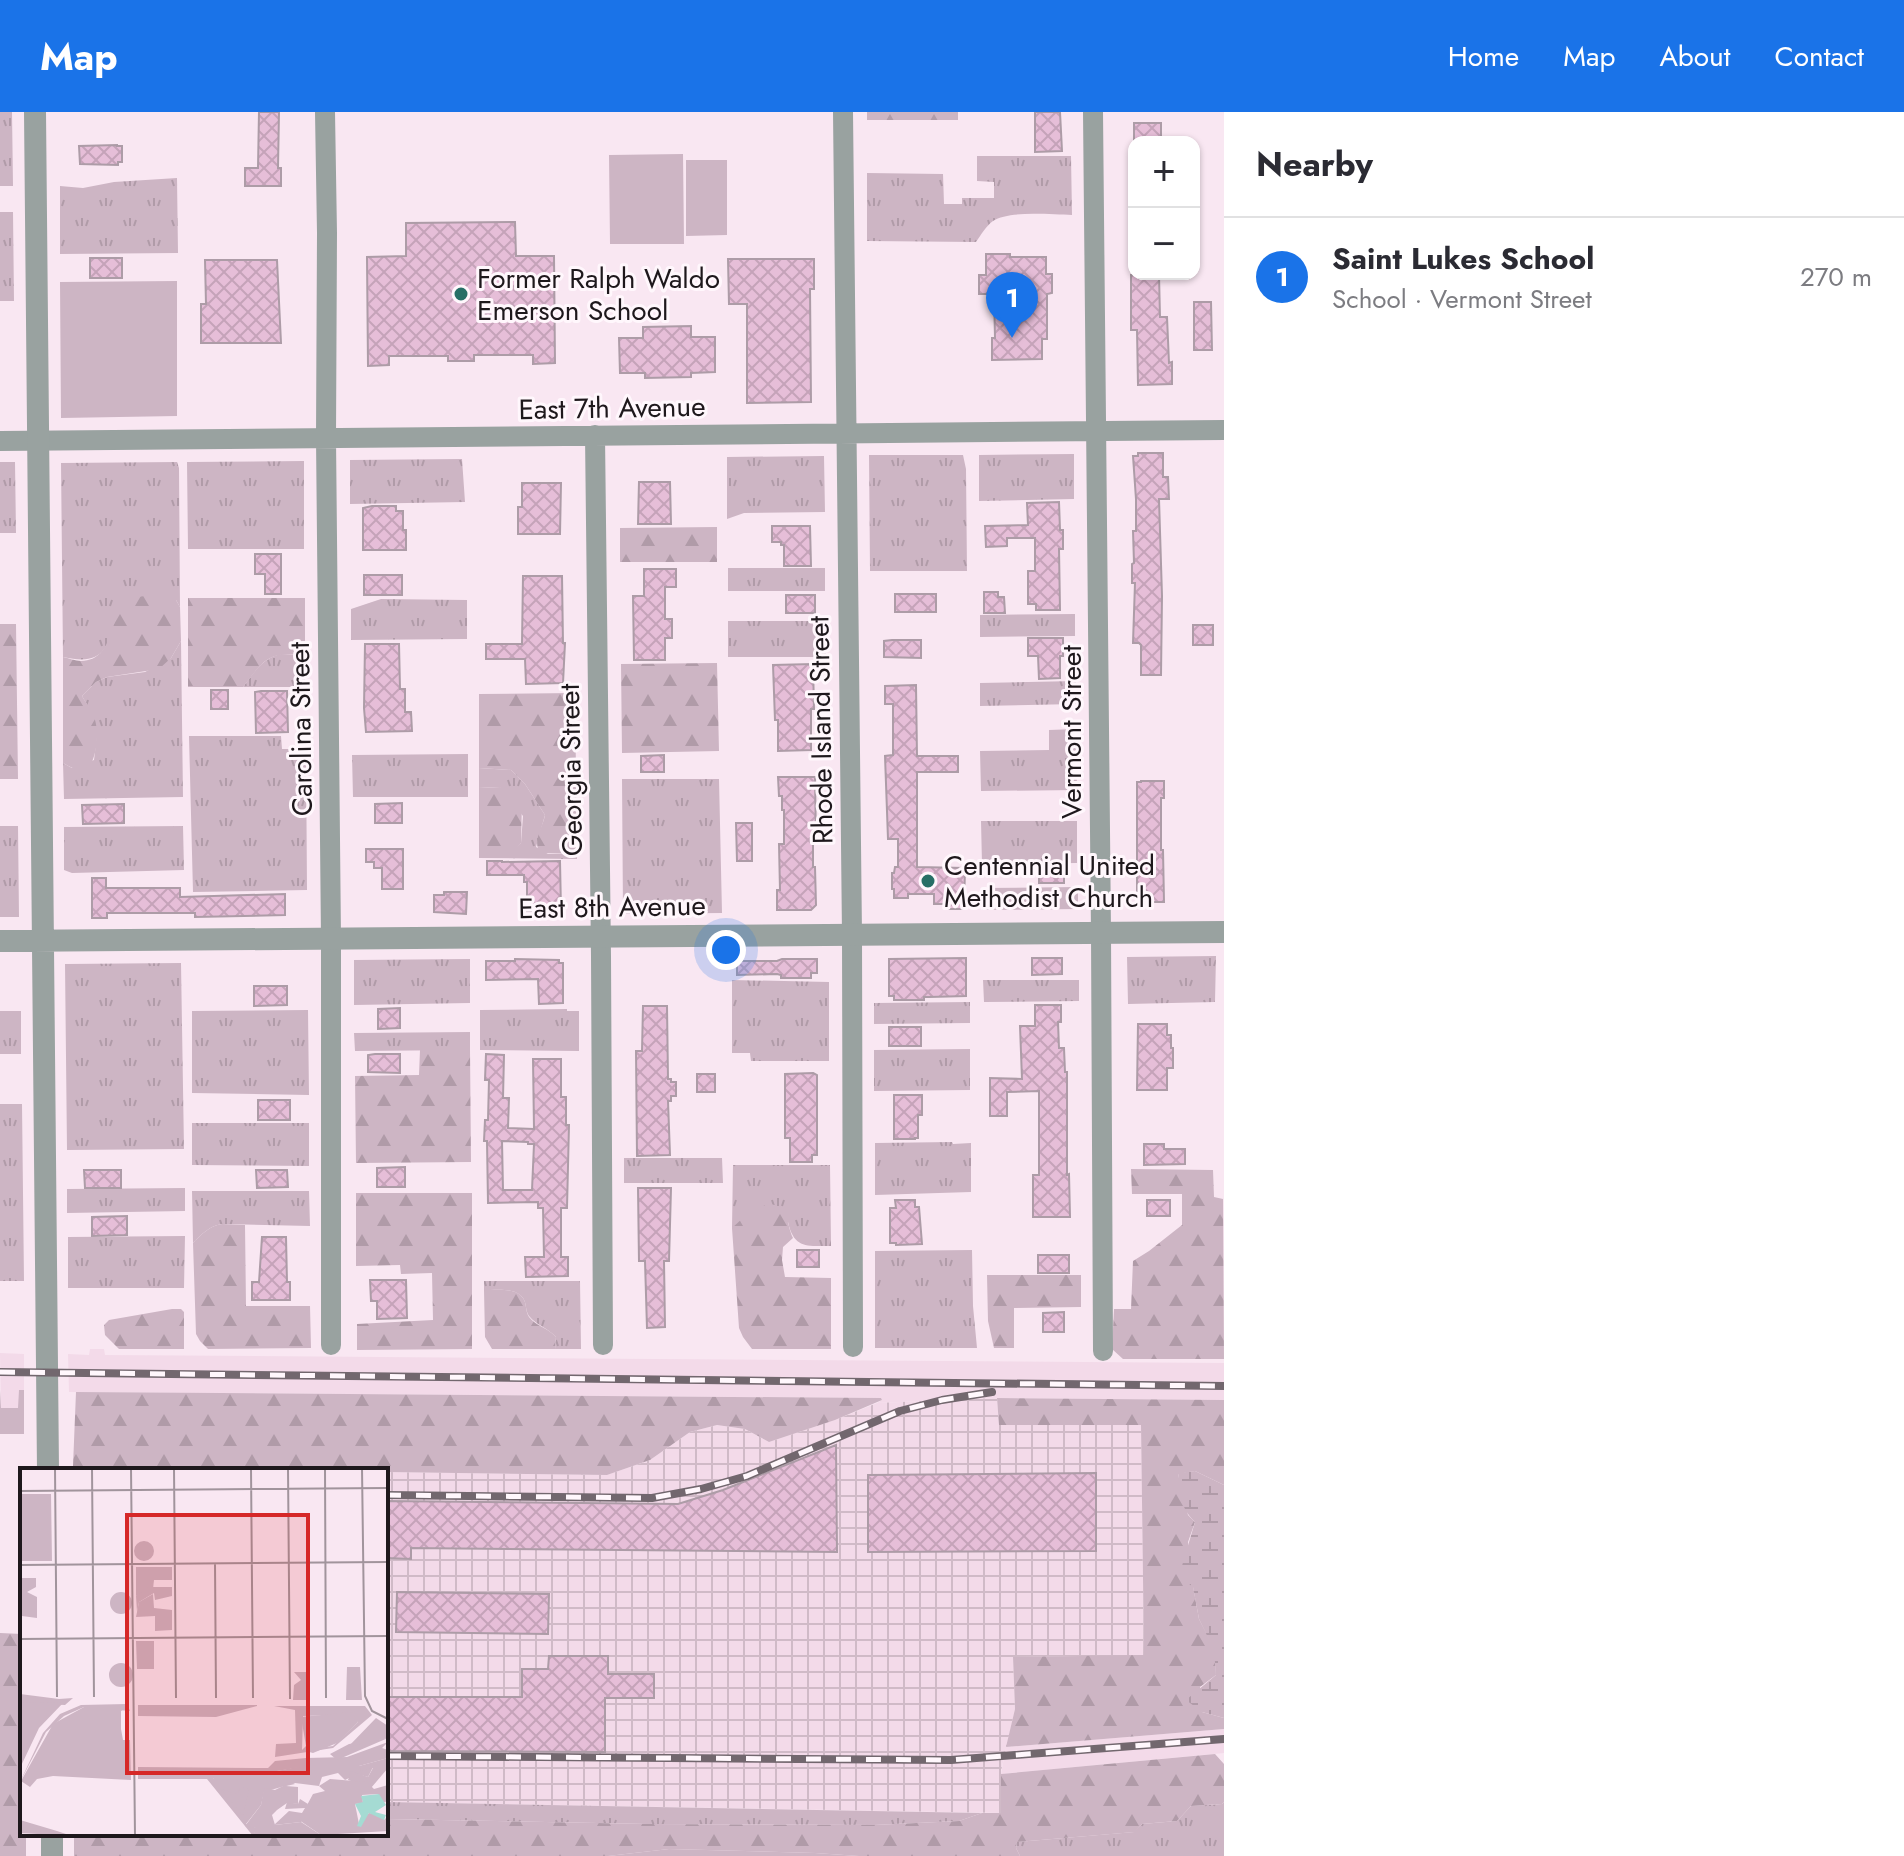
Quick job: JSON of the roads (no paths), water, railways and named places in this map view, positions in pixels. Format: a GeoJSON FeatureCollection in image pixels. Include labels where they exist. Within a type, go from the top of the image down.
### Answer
{"type":"FeatureCollection","features":[{"type":"Feature","properties":{"kind":"street"},"geometry":{"type":"LineString","coordinates":[[35,112],[48,1468]]}},
{"type":"Feature","properties":{"kind":"street","name":"Carolina Street"},"geometry":{"type":"LineString","coordinates":[[325,112],[331,1345]]}},
{"type":"Feature","properties":{"kind":"street","name":"Rhode Island Street"},"geometry":{"type":"LineString","coordinates":[[843,112],[853,1347]]}},
{"type":"Feature","properties":{"kind":"street","name":"Vermont Street"},"geometry":{"type":"LineString","coordinates":[[1093,112],[1103,1351]]}},
{"type":"Feature","properties":{"kind":"street","name":"East 7th Avenue"},"geometry":{"type":"LineString","coordinates":[[0,441],[1224,430]]}},
{"type":"Feature","properties":{"kind":"street","name":"Georgia Street"},"geometry":{"type":"LineString","coordinates":[[595,435],[603,1345]]}},
{"type":"Feature","properties":{"kind":"street","name":"East 8th Avenue"},"geometry":{"type":"LineString","coordinates":[[0,941],[1224,932]]}},
{"type":"Feature","properties":{"kind":"railway"},"geometry":{"type":"LineString","coordinates":[[0,1372],[1224,1386]]}},
{"type":"Feature","properties":{"kind":"railway"},"geometry":{"type":"LineString","coordinates":[[388,1495],[652,1498],[747,1476],[900,1411],[992,1392]]}},
{"type":"Feature","properties":{"kind":"railway"},"geometry":{"type":"LineString","coordinates":[[388,1756],[951,1760],[1224,1739]]}},
{"type":"Feature","properties":{"kind":"place","name":"Former Ralph Waldo Emerson School"},"geometry":{"type":"Point","coordinates":[461,294]}},
{"type":"Feature","properties":{"kind":"place","name":"Saint Lukes School"},"geometry":{"type":"Point","coordinates":[1012,338]}},
{"type":"Feature","properties":{"kind":"place","name":"Centennial United Methodist Church"},"geometry":{"type":"Point","coordinates":[928,881]}}]}
